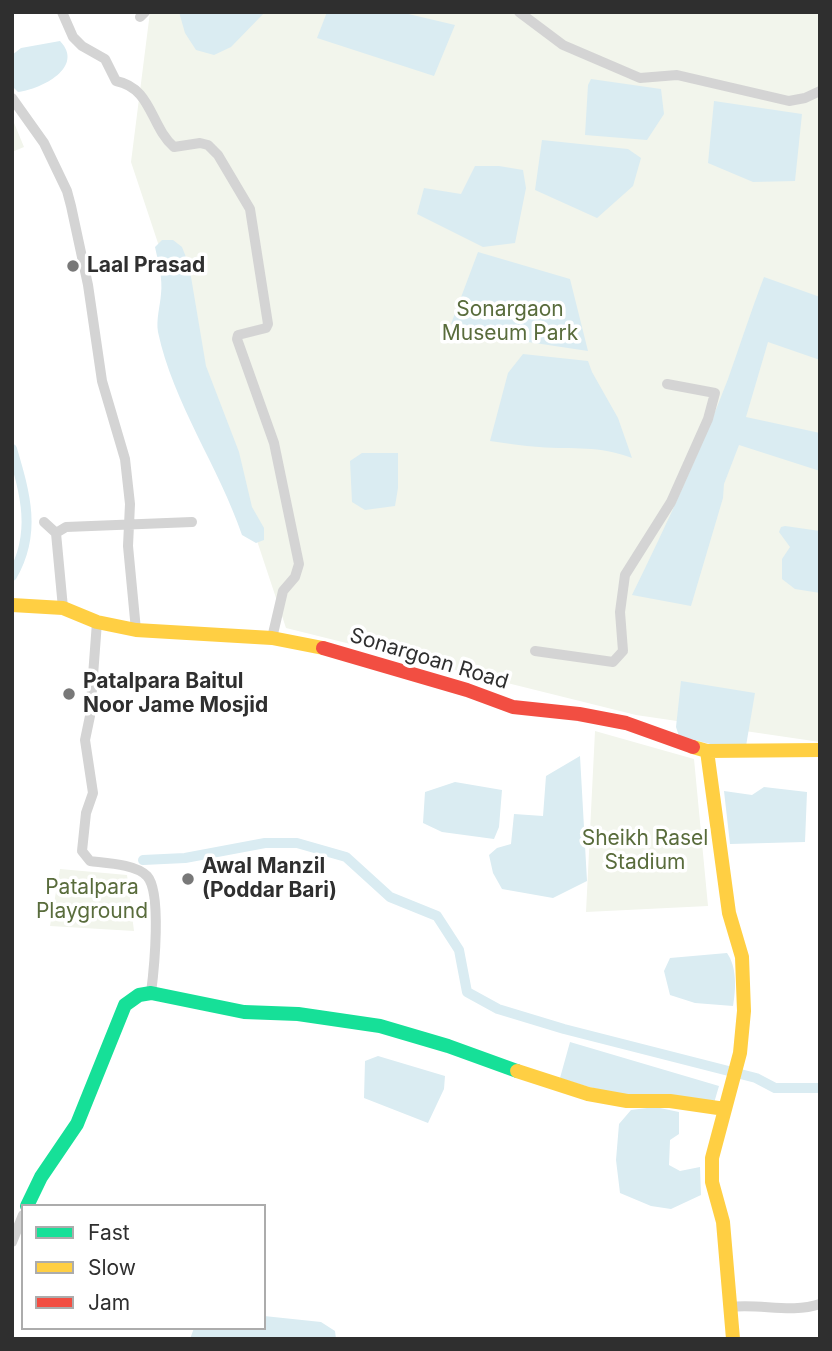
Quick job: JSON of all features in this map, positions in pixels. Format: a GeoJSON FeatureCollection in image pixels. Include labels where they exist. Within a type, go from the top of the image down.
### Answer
{"type":"FeatureCollection","features":[{"type":"Feature","properties":{"kind":"street"},"geometry":{"type":"LineString","coordinates":[[62,12],[73,37],[82,46],[105,59],[116,81],[133,86],[147,104],[165,139],[174,147],[200,143],[208,145],[218,155],[250,209],[268,324],[266,328],[238,335],[237,339],[274,443],[299,564],[296,577],[282,591],[272,638]]}},
{"type":"Feature","properties":{"kind":"street"},"geometry":{"type":"LineString","coordinates":[[519,12],[563,45],[640,78],[677,75],[789,101],[820,91]]}},
{"type":"Feature","properties":{"kind":"street"},"geometry":{"type":"LineString","coordinates":[[12,98],[44,142],[71,206],[88,285],[102,381],[125,459],[130,504],[128,525],[136,630]]}},
{"type":"Feature","properties":{"kind":"street"},"geometry":{"type":"LineString","coordinates":[[535,651],[613,662],[623,651],[620,612],[625,575],[671,502],[708,419],[715,393],[667,383]]}},
{"type":"Feature","properties":{"kind":"street"},"geometry":{"type":"LineString","coordinates":[[44,522],[57,533],[63,608]]}},
{"type":"Feature","properties":{"kind":"street"},"geometry":{"type":"LineString","coordinates":[[57,533],[66,527],[192,522]]}},
{"type":"Feature","properties":{"kind":"street","name":"Sonargoan Road"},"geometry":{"type":"LineString","coordinates":[[18,605],[63,608],[97,622],[136,630],[272,638],[317,646],[467,690],[513,707],[579,714],[626,723],[676,743],[707,751],[820,750]]}},
{"type":"Feature","properties":{"kind":"street"},"geometry":{"type":"LineString","coordinates":[[97,622],[90,716],[85,740],[93,793],[86,813],[82,851],[90,861],[139,871],[146,874],[151,882],[156,904],[151,993]]}},
{"type":"Feature","properties":{"kind":"street"},"geometry":{"type":"LineString","coordinates":[[707,751],[729,914],[742,957],[744,1011],[740,1053],[712,1158],[712,1182],[723,1222],[733,1339]]}},
{"type":"Feature","properties":{"kind":"street"},"geometry":{"type":"LineString","coordinates":[[28,1204],[41,1177],[77,1124],[125,1005],[139,995],[151,993],[244,1012],[298,1014],[380,1026],[448,1046],[588,1094],[627,1101],[670,1101],[725,1109]]}},
{"type":"Feature","properties":{"kind":"street"},"geometry":{"type":"LineString","coordinates":[[12,1242],[21,1220]]}},
{"type":"Feature","properties":{"kind":"street"},"geometry":{"type":"LineString","coordinates":[[730,1307],[749,1305],[780,1309],[820,1304]]}},
{"type":"Feature","properties":{"kind":"green space","name":"Sonargaon Museum Park"},"geometry":{"type":"Polygon","coordinates":[[[150,12],[820,12],[820,742],[636,715],[286,628],[131,162],[150,12]]]}},
{"type":"Feature","properties":{"kind":"green space"},"geometry":{"type":"Polygon","coordinates":[[[12,118],[24,147],[12,152],[12,118]]]}},
{"type":"Feature","properties":{"kind":"green space","name":"Sheikh Rasel Stadium"},"geometry":{"type":"Polygon","coordinates":[[[595,731],[694,759],[708,906],[586,912],[595,731]]]}},
{"type":"Feature","properties":{"kind":"green space","name":"Patalpara Playground"},"geometry":{"type":"Polygon","coordinates":[[[60,869],[127,875],[134,931],[50,926],[60,869]]]}},
{"type":"Feature","properties":{"kind":"shaded area"},"geometry":{"type":"Polygon","coordinates":[[[179,12],[265,12],[231,47],[214,55],[196,50],[185,33],[179,12]]]}},
{"type":"Feature","properties":{"kind":"shaded area"},"geometry":{"type":"Polygon","coordinates":[[[327,12],[400,12],[455,25],[434,76],[317,38],[327,12]]]}},
{"type":"Feature","properties":{"kind":"shaded area"},"geometry":{"type":"Polygon","coordinates":[[[60,41],[66,51],[64,68],[48,81],[18,92],[12,86],[12,55],[21,48],[60,41]]]}},
{"type":"Feature","properties":{"kind":"shaded area"},"geometry":{"type":"Polygon","coordinates":[[[591,79],[661,89],[664,114],[647,140],[585,135],[588,85],[591,79]]]}},
{"type":"Feature","properties":{"kind":"shaded area"},"geometry":{"type":"Polygon","coordinates":[[[714,101],[802,114],[795,181],[753,182],[708,163],[714,101]]]}},
{"type":"Feature","properties":{"kind":"shaded area"},"geometry":{"type":"Polygon","coordinates":[[[542,140],[628,149],[641,158],[633,186],[597,218],[535,190],[542,140]]]}},
{"type":"Feature","properties":{"kind":"shaded area"},"geometry":{"type":"Polygon","coordinates":[[[475,166],[523,170],[526,188],[515,243],[483,247],[417,214],[424,188],[461,194],[475,166]]]}},
{"type":"Feature","properties":{"kind":"shaded area"},"geometry":{"type":"Polygon","coordinates":[[[162,240],[173,240],[182,247],[189,265],[206,366],[239,452],[252,507],[264,528],[264,540],[256,543],[242,535],[185,410],[165,358],[158,332],[161,282],[155,247],[162,240]]]}},
{"type":"Feature","properties":{"kind":"shaded area"},"geometry":{"type":"Polygon","coordinates":[[[478,252],[570,279],[588,351],[515,340],[451,324],[478,252]]]}},
{"type":"Feature","properties":{"kind":"shaded area"},"geometry":{"type":"Polygon","coordinates":[[[764,277],[820,297],[820,360],[768,342],[746,417],[820,433],[820,471],[739,445],[724,484],[723,498],[691,606],[632,595],[706,434],[764,277]]]}},
{"type":"Feature","properties":{"kind":"shaded area"},"geometry":{"type":"Polygon","coordinates":[[[523,354],[588,361],[618,418],[632,458],[597,450],[533,447],[490,441],[508,373],[523,354]]]}},
{"type":"Feature","properties":{"kind":"shaded area"},"geometry":{"type":"Polygon","coordinates":[[[362,453],[398,453],[395,506],[365,510],[352,502],[350,461],[362,453]]]}},
{"type":"Feature","properties":{"kind":"shaded area"},"geometry":{"type":"Polygon","coordinates":[[[781,527],[820,531],[820,593],[795,589],[782,579],[782,559],[790,547],[779,532],[781,527]]]}},
{"type":"Feature","properties":{"kind":"shaded area"},"geometry":{"type":"Polygon","coordinates":[[[681,681],[755,693],[746,746],[710,744],[679,736],[676,727],[681,681]]]}},
{"type":"Feature","properties":{"kind":"shaded area"},"geometry":{"type":"Polygon","coordinates":[[[580,756],[587,881],[553,898],[502,889],[493,873],[489,855],[497,848],[511,844],[514,814],[543,816],[546,776],[580,756]]]}},
{"type":"Feature","properties":{"kind":"shaded area"},"geometry":{"type":"Polygon","coordinates":[[[455,782],[502,790],[499,827],[494,839],[442,832],[423,823],[425,792],[455,782]]]}},
{"type":"Feature","properties":{"kind":"shaded area"},"geometry":{"type":"Polygon","coordinates":[[[764,787],[807,792],[805,842],[730,844],[724,791],[752,795],[764,787]]]}},
{"type":"Feature","properties":{"kind":"shaded area"},"geometry":{"type":"Polygon","coordinates":[[[727,953],[735,978],[733,1006],[695,1003],[670,995],[664,971],[670,958],[727,953]]]}},
{"type":"Feature","properties":{"kind":"shaded area"},"geometry":{"type":"Polygon","coordinates":[[[570,1042],[719,1086],[714,1103],[617,1093],[560,1078],[570,1042]]]}},
{"type":"Feature","properties":{"kind":"shaded area"},"geometry":{"type":"Polygon","coordinates":[[[378,1056],[445,1076],[444,1089],[428,1123],[364,1098],[365,1061],[378,1056]]]}},
{"type":"Feature","properties":{"kind":"shaded area"},"geometry":{"type":"Polygon","coordinates":[[[655,1107],[679,1112],[679,1134],[670,1140],[669,1165],[680,1171],[700,1167],[701,1195],[671,1209],[651,1206],[620,1193],[616,1160],[619,1124],[631,1110],[655,1107]]]}},
{"type":"Feature","properties":{"kind":"shaded area"},"geometry":{"type":"Polygon","coordinates":[[[266,1316],[321,1322],[335,1331],[336,1339],[190,1339],[193,1330],[266,1330],[266,1316]]]}},
{"type":"Feature","properties":{"kind":"waterway"},"geometry":{"type":"LineString","coordinates":[[12,449],[26,513],[24,544],[12,576]]}},
{"type":"Feature","properties":{"kind":"waterway"},"geometry":{"type":"LineString","coordinates":[[143,860],[185,858],[265,843],[297,843],[346,857],[390,897],[437,916],[459,950],[467,992],[498,1009],[564,1029],[756,1078],[775,1088],[820,1088]]}},
{"type":"Feature","properties":{"kind":"traffic: fast"},"geometry":{"type":"LineString","coordinates":[[28,1204],[41,1177],[77,1124],[125,1005],[139,995],[151,993],[244,1012],[298,1014],[380,1026],[448,1046],[517,1071]]}},
{"type":"Feature","properties":{"kind":"traffic: slow"},"geometry":{"type":"LineString","coordinates":[[12,605],[63,608],[97,622],[136,630],[272,638],[323,648]]}},
{"type":"Feature","properties":{"kind":"traffic: slow"},"geometry":{"type":"LineString","coordinates":[[693,747],[707,751],[820,750]]}},
{"type":"Feature","properties":{"kind":"traffic: slow"},"geometry":{"type":"LineString","coordinates":[[707,751],[729,913],[742,957],[744,1011],[740,1053],[712,1158],[712,1182],[723,1222],[733,1339]]}},
{"type":"Feature","properties":{"kind":"traffic: slow"},"geometry":{"type":"LineString","coordinates":[[517,1071],[588,1094],[627,1101],[670,1101],[725,1109]]}},
{"type":"Feature","properties":{"kind":"traffic: jam"},"geometry":{"type":"LineString","coordinates":[[323,648],[467,690],[513,707],[579,714],[626,723],[693,747]]}},
{"type":"Feature","properties":{"kind":"place","name":"Laal Prasad"},"geometry":{"type":"Point","coordinates":[73,266]}},
{"type":"Feature","properties":{"kind":"place","name":"Patalpara Baitul Noor Jame Mosjid"},"geometry":{"type":"Point","coordinates":[69,694]}},
{"type":"Feature","properties":{"kind":"place","name":"Awal Manzil (Poddar Bari)"},"geometry":{"type":"Point","coordinates":[188,879]}}]}
